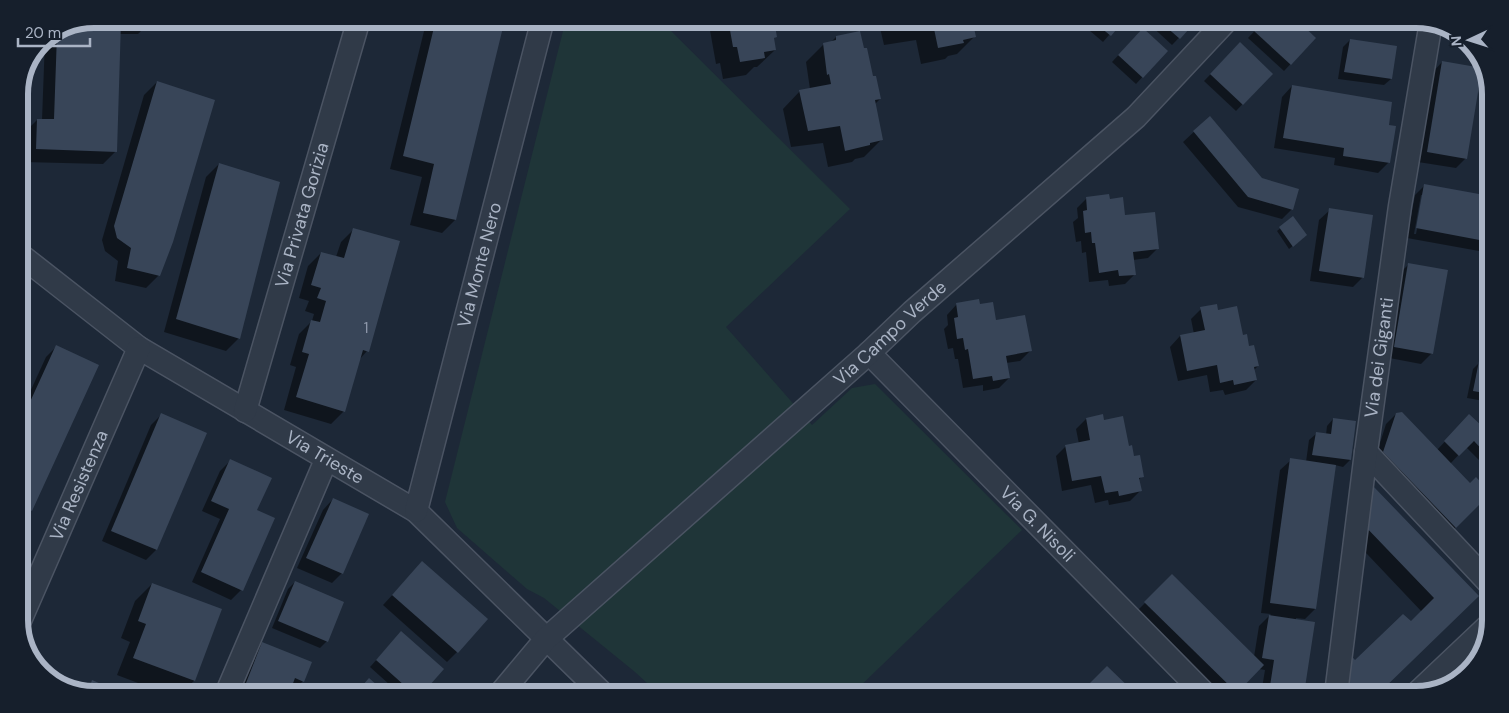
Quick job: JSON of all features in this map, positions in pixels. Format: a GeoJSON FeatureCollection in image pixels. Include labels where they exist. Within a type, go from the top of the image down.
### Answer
{"type":"FeatureCollection","features":[{"type":"Feature","properties":{"kind":"street","name":"Via Privata Gorizia"},"geometry":{"type":"LineString","coordinates":[[245,411],[356,28]]}},
{"type":"Feature","properties":{"kind":"street","name":"Via Monte Nero"},"geometry":{"type":"LineString","coordinates":[[416,511],[541,28]]}},
{"type":"Feature","properties":{"kind":"street","name":"Via Campo Verde"},"geometry":{"type":"LineString","coordinates":[[507,686],[546,639],[869,353],[912,312],[1136,117],[1220,28]]}},
{"type":"Feature","properties":{"kind":"street","name":"Via dei Giganti"},"geometry":{"type":"LineString","coordinates":[[1337,686],[1366,452],[1400,206],[1430,29]]}},
{"type":"Feature","properties":{"kind":"street","name":"Via Trieste"},"geometry":{"type":"LineString","coordinates":[[28,261],[139,348],[326,460],[416,511],[595,686]]}},
{"type":"Feature","properties":{"kind":"street","name":"Via Resistenza"},"geometry":{"type":"LineString","coordinates":[[28,602],[139,348]]}},
{"type":"Feature","properties":{"kind":"street","name":"Via G. Nisoli"},"geometry":{"type":"LineString","coordinates":[[869,353],[1197,686]]}},
{"type":"Feature","properties":{"kind":"street"},"geometry":{"type":"LineString","coordinates":[[1366,452],[1482,575]]}},
{"type":"Feature","properties":{"kind":"street"},"geometry":{"type":"LineString","coordinates":[[230,686],[326,460]]}},
{"type":"Feature","properties":{"kind":"street"},"geometry":{"type":"LineString","coordinates":[[1426,685],[1480,634]]}},
{"type":"Feature","properties":{"kind":"green space"},"geometry":{"type":"Polygon","coordinates":[[[564,28],[668,28],[850,209],[726,327],[812,425],[852,388],[875,384],[1022,530],[860,686],[650,686],[544,598],[527,589],[457,528],[445,502],[564,28]]]}},
{"type":"Feature","properties":{"kind":"building"},"geometry":{"type":"Polygon","coordinates":[[[121,28],[117,152],[36,149],[37,119],[54,119],[57,39],[80,29],[121,28]]]}},
{"type":"Feature","properties":{"kind":"building"},"geometry":{"type":"Polygon","coordinates":[[[434,28],[503,28],[456,220],[423,213],[434,164],[403,156],[434,28]]]}},
{"type":"Feature","properties":{"kind":"building"},"geometry":{"type":"Polygon","coordinates":[[[730,28],[775,28],[777,37],[774,38],[776,50],[764,52],[765,58],[740,62],[737,47],[733,47],[730,28]]]}},
{"type":"Feature","properties":{"kind":"building"},"geometry":{"type":"Polygon","coordinates":[[[934,28],[974,28],[976,37],[963,40],[964,43],[938,48],[934,28]]]}},
{"type":"Feature","properties":{"kind":"building"},"geometry":{"type":"Polygon","coordinates":[[[1101,28],[1118,28],[1111,36],[1101,28]]]}},
{"type":"Feature","properties":{"kind":"building"},"geometry":{"type":"Polygon","coordinates":[[[1143,28],[1168,51],[1143,78],[1118,55],[1143,28]]]}},
{"type":"Feature","properties":{"kind":"building"},"geometry":{"type":"Polygon","coordinates":[[[1167,28],[1190,28],[1180,39],[1167,28]]]}},
{"type":"Feature","properties":{"kind":"building"},"geometry":{"type":"Polygon","coordinates":[[[1257,28],[1305,28],[1316,38],[1291,65],[1254,31],[1257,28]]]}},
{"type":"Feature","properties":{"kind":"building"},"geometry":{"type":"Polygon","coordinates":[[[860,31],[864,48],[867,48],[873,76],[876,76],[881,99],[875,100],[883,140],[845,151],[840,126],[808,131],[799,90],[831,84],[829,74],[827,75],[823,43],[836,40],[836,36],[860,31]]]}},
{"type":"Feature","properties":{"kind":"building"},"geometry":{"type":"Polygon","coordinates":[[[1350,39],[1397,46],[1392,79],[1344,72],[1350,39]]]}},
{"type":"Feature","properties":{"kind":"building"},"geometry":{"type":"Polygon","coordinates":[[[1240,42],[1273,74],[1243,105],[1210,74],[1240,42]]]}},
{"type":"Feature","properties":{"kind":"building"},"geometry":{"type":"Polygon","coordinates":[[[1442,61],[1444,61],[1444,65],[1476,67],[1480,80],[1467,159],[1427,152],[1442,61]]]}},
{"type":"Feature","properties":{"kind":"building"},"geometry":{"type":"Polygon","coordinates":[[[157,81],[215,100],[173,242],[160,276],[127,268],[131,248],[117,238],[114,226],[157,81]]]}},
{"type":"Feature","properties":{"kind":"building"},"geometry":{"type":"Polygon","coordinates":[[[1292,85],[1392,102],[1389,125],[1396,126],[1390,163],[1343,156],[1344,148],[1283,138],[1292,85]]]}},
{"type":"Feature","properties":{"kind":"building"},"geometry":{"type":"Polygon","coordinates":[[[1210,116],[1262,178],[1299,189],[1293,210],[1248,197],[1193,131],[1210,116]]]}},
{"type":"Feature","properties":{"kind":"building"},"geometry":{"type":"Polygon","coordinates":[[[219,163],[280,182],[240,339],[176,319],[219,163]]]}},
{"type":"Feature","properties":{"kind":"building"},"geometry":{"type":"Polygon","coordinates":[[[1424,184],[1481,194],[1481,240],[1416,228],[1424,184]]]}},
{"type":"Feature","properties":{"kind":"building"},"geometry":{"type":"Polygon","coordinates":[[[1109,194],[1110,199],[1123,197],[1125,215],[1155,212],[1159,249],[1133,252],[1136,275],[1119,276],[1118,270],[1099,273],[1095,243],[1092,243],[1091,232],[1085,233],[1083,211],[1087,210],[1086,197],[1109,194]]]}},
{"type":"Feature","properties":{"kind":"building"},"geometry":{"type":"Polygon","coordinates":[[[1329,208],[1373,215],[1364,278],[1319,271],[1329,208]]]}},
{"type":"Feature","properties":{"kind":"building"},"geometry":{"type":"Polygon","coordinates":[[[1293,216],[1307,235],[1293,247],[1279,227],[1293,216]]]}},
{"type":"Feature","properties":{"kind":"building"},"geometry":{"type":"Polygon","coordinates":[[[353,228],[400,241],[369,352],[363,350],[345,412],[296,397],[309,354],[302,352],[311,320],[320,322],[326,301],[317,298],[321,288],[311,285],[321,252],[344,258],[353,228]]]}},
{"type":"Feature","properties":{"kind":"building"},"geometry":{"type":"Polygon","coordinates":[[[1408,263],[1448,270],[1433,354],[1394,347],[1408,263]]]}},
{"type":"Feature","properties":{"kind":"building"},"geometry":{"type":"Polygon","coordinates":[[[979,299],[980,304],[993,302],[996,320],[1025,315],[1032,351],[1006,356],[1010,378],[993,381],[992,376],[973,379],[968,349],[965,350],[963,338],[957,339],[954,318],[958,317],[956,303],[979,299]]]}},
{"type":"Feature","properties":{"kind":"building"},"geometry":{"type":"Polygon","coordinates":[[[1217,304],[1218,310],[1237,306],[1243,335],[1247,334],[1249,346],[1254,345],[1259,366],[1254,367],[1257,380],[1234,385],[1233,380],[1220,383],[1217,365],[1187,371],[1180,335],[1205,330],[1200,307],[1217,304]]]}},
{"type":"Feature","properties":{"kind":"building"},"geometry":{"type":"Polygon","coordinates":[[[56,345],[99,365],[32,511],[28,509],[28,406],[56,345]]]}},
{"type":"Feature","properties":{"kind":"building"},"geometry":{"type":"Polygon","coordinates":[[[1479,361],[1482,361],[1482,393],[1473,391],[1479,361]]]}},
{"type":"Feature","properties":{"kind":"building"},"geometry":{"type":"Polygon","coordinates":[[[1402,412],[1470,483],[1476,477],[1482,483],[1482,502],[1456,528],[1383,452],[1396,413],[1402,412]]]}},
{"type":"Feature","properties":{"kind":"building"},"geometry":{"type":"Polygon","coordinates":[[[161,413],[207,433],[157,550],[111,531],[161,413]]]}},
{"type":"Feature","properties":{"kind":"building"},"geometry":{"type":"Polygon","coordinates":[[[1103,414],[1104,420],[1123,416],[1129,446],[1132,445],[1134,456],[1140,455],[1144,477],[1139,478],[1142,491],[1119,496],[1118,491],[1105,493],[1101,476],[1072,481],[1065,445],[1090,440],[1086,418],[1103,414]]]}},
{"type":"Feature","properties":{"kind":"building"},"geometry":{"type":"Polygon","coordinates":[[[1469,414],[1482,426],[1482,449],[1474,441],[1459,456],[1444,441],[1469,414]]]}},
{"type":"Feature","properties":{"kind":"building"},"geometry":{"type":"Polygon","coordinates":[[[1333,418],[1356,421],[1351,460],[1312,455],[1316,432],[1331,434],[1333,418]]]}},
{"type":"Feature","properties":{"kind":"building"},"geometry":{"type":"Polygon","coordinates":[[[1290,458],[1336,465],[1316,609],[1270,603],[1290,458]]]}},
{"type":"Feature","properties":{"kind":"building"},"geometry":{"type":"Polygon","coordinates":[[[230,459],[272,478],[257,510],[275,518],[243,591],[201,572],[229,509],[211,501],[230,459]]]}},
{"type":"Feature","properties":{"kind":"building"},"geometry":{"type":"Polygon","coordinates":[[[1373,486],[1479,596],[1386,686],[1341,686],[1346,650],[1355,660],[1403,614],[1411,621],[1434,598],[1362,523],[1373,486]]]}},
{"type":"Feature","properties":{"kind":"building"},"geometry":{"type":"Polygon","coordinates":[[[333,498],[369,514],[343,574],[306,558],[333,498]]]}},
{"type":"Feature","properties":{"kind":"building"},"geometry":{"type":"Polygon","coordinates":[[[422,561],[488,619],[458,653],[392,595],[422,561]]]}},
{"type":"Feature","properties":{"kind":"building"},"geometry":{"type":"Polygon","coordinates":[[[1172,574],[1264,665],[1244,686],[1230,686],[1144,602],[1172,574]]]}},
{"type":"Feature","properties":{"kind":"building"},"geometry":{"type":"Polygon","coordinates":[[[295,581],[344,602],[328,642],[278,621],[295,581]]]}},
{"type":"Feature","properties":{"kind":"building"},"geometry":{"type":"Polygon","coordinates":[[[152,583],[222,609],[195,681],[133,658],[146,624],[138,621],[152,583]]]}},
{"type":"Feature","properties":{"kind":"building"},"geometry":{"type":"Polygon","coordinates":[[[1269,615],[1315,622],[1305,686],[1270,686],[1274,660],[1262,658],[1269,615]]]}},
{"type":"Feature","properties":{"kind":"building"},"geometry":{"type":"Polygon","coordinates":[[[401,631],[444,669],[429,686],[405,686],[376,660],[401,631]]]}},
{"type":"Feature","properties":{"kind":"building"},"geometry":{"type":"Polygon","coordinates":[[[262,642],[312,662],[304,682],[295,678],[292,686],[254,686],[246,683],[262,642]]]}},
{"type":"Feature","properties":{"kind":"building"},"geometry":{"type":"Polygon","coordinates":[[[1107,666],[1128,686],[1087,686],[1107,666]]]}},
{"type":"Feature","properties":{"kind":"building"},"geometry":{"type":"Polygon","coordinates":[[[369,678],[378,686],[362,686],[369,678]]]}},
{"type":"Feature","properties":{"kind":"building"},"geometry":{"type":"Polygon","coordinates":[[[92,680],[106,686],[93,686],[90,686],[92,680]]]}}]}
